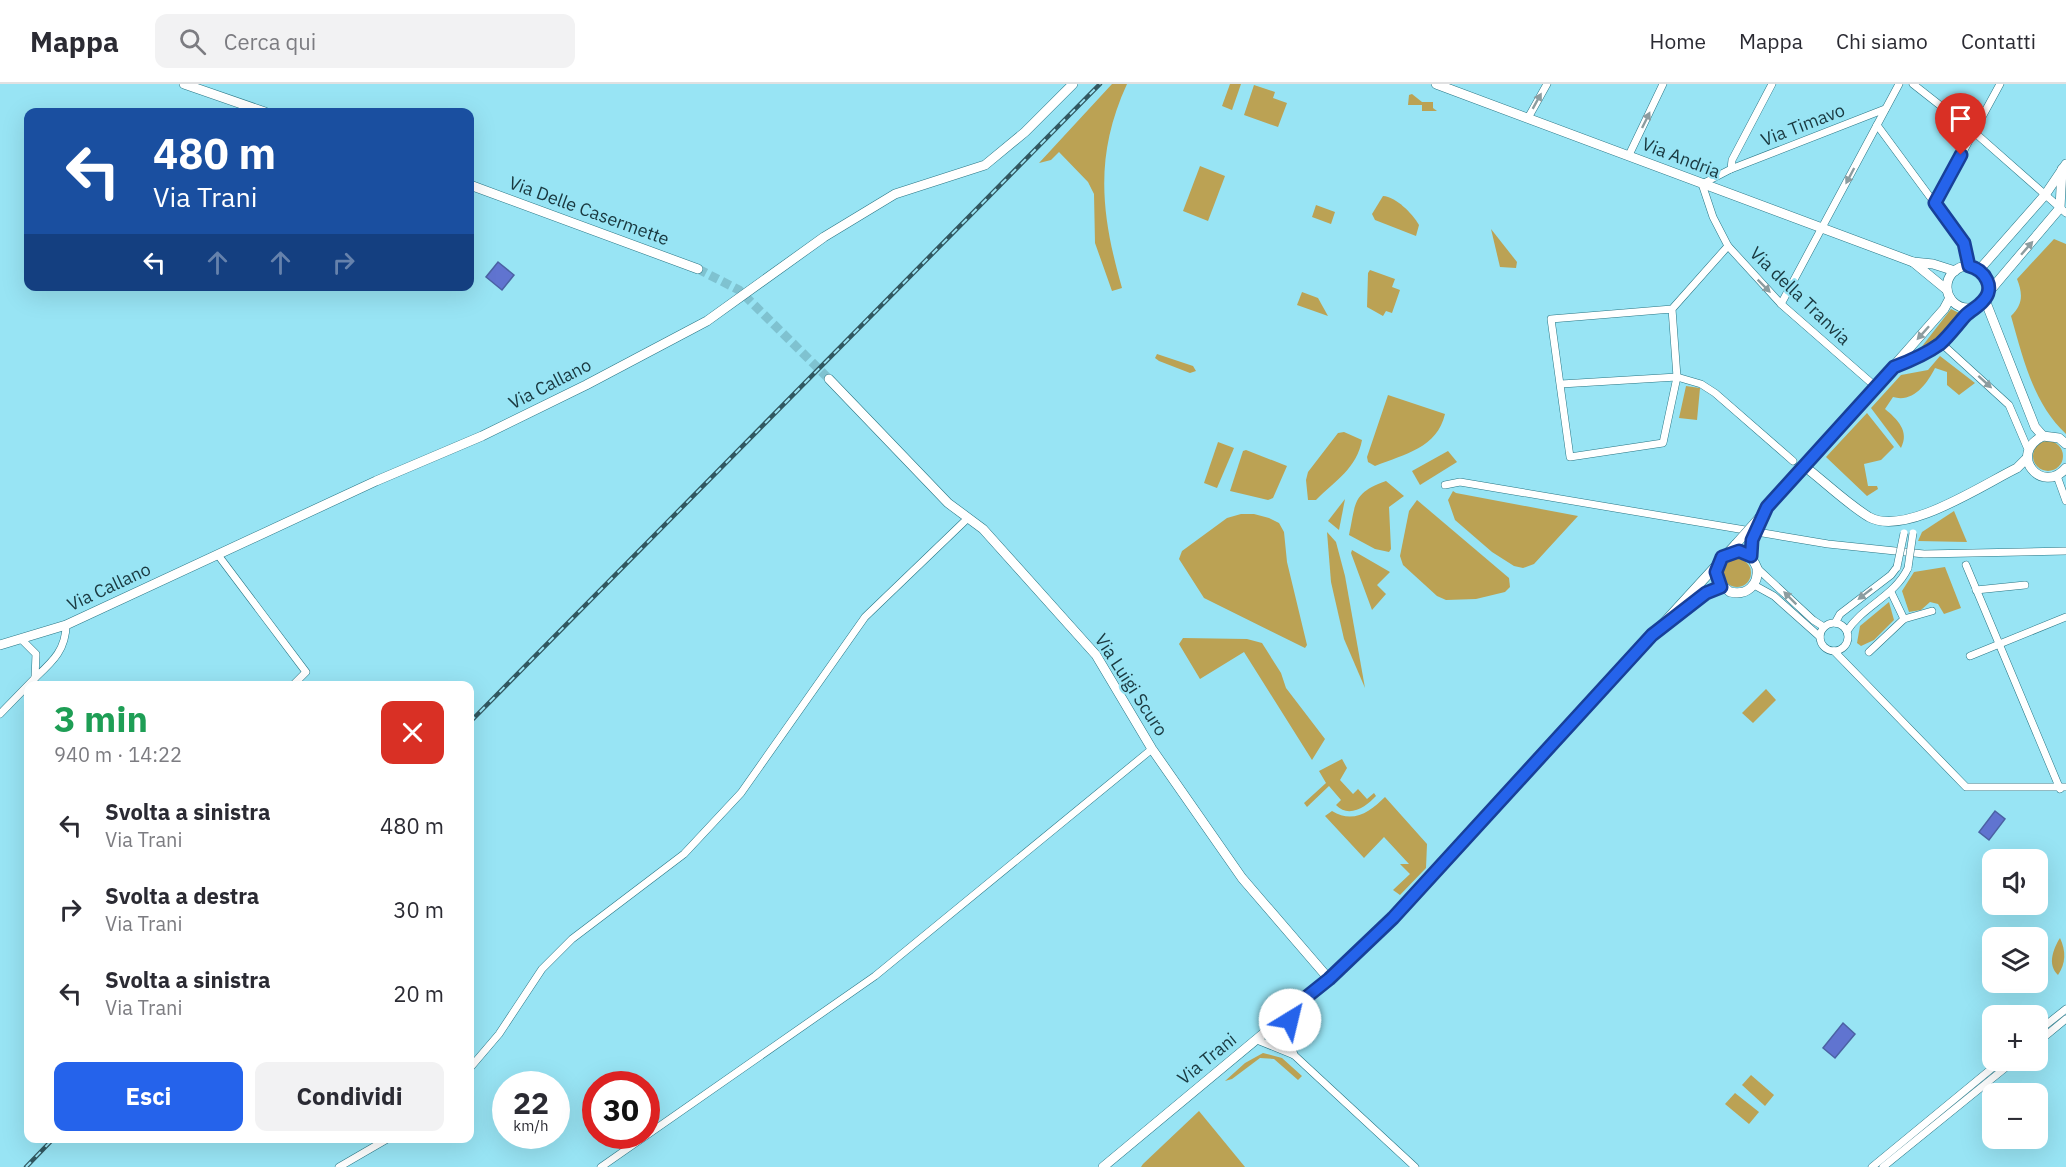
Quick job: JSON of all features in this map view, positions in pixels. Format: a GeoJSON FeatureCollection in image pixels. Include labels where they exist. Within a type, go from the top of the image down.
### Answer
{"type":"FeatureCollection","features":[{"type":"Feature","properties":{"kind":"main road"},"geometry":{"type":"LineString","coordinates":[[184,84],[253,108]]}},
{"type":"Feature","properties":{"kind":"main road","name":"Via Callano"},"geometry":{"type":"LineString","coordinates":[[0,645],[66,625],[376,481],[482,436],[707,321],[824,237],[895,194],[985,165],[1025,132],[1072,84]]}},
{"type":"Feature","properties":{"kind":"main road","name":"Via Andria"},"geometry":{"type":"LineString","coordinates":[[1436,84],[1913,262],[1933,264],[1955,271]]}},
{"type":"Feature","properties":{"kind":"main road"},"geometry":{"type":"LineString","coordinates":[[2065,169],[2063,210],[1987,296],[1974,308],[1960,307],[1948,294],[1948,279],[1955,271],[1974,268],[2045,195],[2065,169]]}},
{"type":"Feature","properties":{"kind":"main road","name":"Via Delle Casermette"},"geometry":{"type":"LineString","coordinates":[[474,186],[698,269]]}},
{"type":"Feature","properties":{"kind":"main road","name":"Via Andria"},"geometry":{"type":"LineString","coordinates":[[1913,262],[1948,294]]}},
{"type":"Feature","properties":{"kind":"main road"},"geometry":{"type":"LineString","coordinates":[[1974,268],[1986,278],[1987,296],[2039,437]]}},
{"type":"Feature","properties":{"kind":"main road","name":"Via Trani"},"geometry":{"type":"LineString","coordinates":[[1103,1167],[1329,979],[1393,918],[1717,567],[1767,507],[1944,309],[1948,294]]}},
{"type":"Feature","properties":{"kind":"main road","name":"Via Trani"},"geometry":{"type":"LineString","coordinates":[[1894,367],[1919,357],[1941,343],[1974,308]]}},
{"type":"Feature","properties":{"kind":"main road","name":"Via Luigi Scuro"},"geometry":{"type":"LineString","coordinates":[[829,379],[948,503],[983,528],[1096,655],[1152,749],[1242,878],[1329,979]]}},
{"type":"Feature","properties":{"kind":"main road"},"geometry":{"type":"LineString","coordinates":[[2039,437],[2059,438],[2066,444]]}},
{"type":"Feature","properties":{"kind":"main road"},"geometry":{"type":"LineString","coordinates":[[1804,466],[1870,517],[1886,523],[1901,522],[1912,520],[2017,468],[2027,458],[2029,449],[2039,437]]}},
{"type":"Feature","properties":{"kind":"main road"},"geometry":{"type":"LineString","coordinates":[[2027,458],[2032,470]]}},
{"type":"Feature","properties":{"kind":"main road"},"geometry":{"type":"LineString","coordinates":[[2017,468],[2032,470],[2044,477],[2057,476],[2066,468]]}},
{"type":"Feature","properties":{"kind":"main road","name":"Via Trani"},"geometry":{"type":"LineString","coordinates":[[1751,552],[1761,517]]}},
{"type":"Feature","properties":{"kind":"main road"},"geometry":{"type":"LineString","coordinates":[[1717,567],[1716,577],[1721,587],[1735,594],[1746,591],[1754,585],[1758,568],[1751,552],[1739,551],[1727,554]]}},
{"type":"Feature","properties":{"kind":"main road","name":"Via Trani"},"geometry":{"type":"LineString","coordinates":[[1652,635],[1706,593],[1721,587]]}},
{"type":"Feature","properties":{"kind":"street"},"geometry":{"type":"LineString","coordinates":[[1528,118],[1547,84]]}},
{"type":"Feature","properties":{"kind":"street"},"geometry":{"type":"LineString","coordinates":[[1629,155],[1663,84]]}},
{"type":"Feature","properties":{"kind":"street"},"geometry":{"type":"LineString","coordinates":[[1731,169],[1732,160],[1772,84]]}},
{"type":"Feature","properties":{"kind":"street"},"geometry":{"type":"LineString","coordinates":[[1781,304],[1899,84]]}},
{"type":"Feature","properties":{"kind":"street"},"geometry":{"type":"LineString","coordinates":[[1913,84],[1974,132],[2063,210]]}},
{"type":"Feature","properties":{"kind":"street"},"geometry":{"type":"LineString","coordinates":[[1935,203],[2000,84]]}},
{"type":"Feature","properties":{"kind":"street","name":"Via Timavo"},"geometry":{"type":"LineString","coordinates":[[1702,184],[1731,169],[1885,109]]}},
{"type":"Feature","properties":{"kind":"street"},"geometry":{"type":"LineString","coordinates":[[1876,125],[1964,243],[1974,268]]}},
{"type":"Feature","properties":{"kind":"street","name":"Via della Tranvia"},"geometry":{"type":"LineString","coordinates":[[1702,184],[1713,217],[1728,246],[1781,304],[1876,387]]}},
{"type":"Feature","properties":{"kind":"street"},"geometry":{"type":"LineString","coordinates":[[1672,309],[1664,307],[1551,319],[1570,457],[1663,443],[1677,377],[1672,309],[1728,246]]}},
{"type":"Feature","properties":{"kind":"street"},"geometry":{"type":"LineString","coordinates":[[1941,343],[2009,405],[2027,447]]}},
{"type":"Feature","properties":{"kind":"street"},"geometry":{"type":"LineString","coordinates":[[1561,384],[1677,377],[1701,384],[1715,393],[1793,461]]}},
{"type":"Feature","properties":{"kind":"street"},"geometry":{"type":"LineString","coordinates":[[2057,476],[2066,501]]}},
{"type":"Feature","properties":{"kind":"street"},"geometry":{"type":"LineString","coordinates":[[1444,485],[1460,482],[1828,544],[1924,554],[2066,551]]}},
{"type":"Feature","properties":{"kind":"street"},"geometry":{"type":"LineString","coordinates":[[474,1063],[499,1034],[542,969],[572,939],[684,854],[741,793],[865,616],[968,518]]}},
{"type":"Feature","properties":{"kind":"street"},"geometry":{"type":"LineString","coordinates":[[1834,651],[1846,645],[1847,632],[1853,622],[1891,592],[1908,568],[1913,533],[1912,520]]}},
{"type":"Feature","properties":{"kind":"street"},"geometry":{"type":"LineString","coordinates":[[1820,637],[1824,627],[1835,623],[1840,614],[1892,575],[1898,567],[1904,533],[1901,522]]}},
{"type":"Feature","properties":{"kind":"street"},"geometry":{"type":"LineString","coordinates":[[218,555],[306,672],[297,681]]}},
{"type":"Feature","properties":{"kind":"street"},"geometry":{"type":"LineString","coordinates":[[1754,585],[1774,596],[1820,637],[1826,648],[1834,651],[1966,787],[2063,788],[1998,645],[1966,565]]}},
{"type":"Feature","properties":{"kind":"street"},"geometry":{"type":"LineString","coordinates":[[1758,568],[1813,620],[1824,627]]}},
{"type":"Feature","properties":{"kind":"street"},"geometry":{"type":"LineString","coordinates":[[1976,590],[2025,585]]}},
{"type":"Feature","properties":{"kind":"street"},"geometry":{"type":"LineString","coordinates":[[1891,592],[1904,619]]}},
{"type":"Feature","properties":{"kind":"street"},"geometry":{"type":"LineString","coordinates":[[1869,652],[1904,619],[1932,611]]}},
{"type":"Feature","properties":{"kind":"street"},"geometry":{"type":"LineString","coordinates":[[1970,656],[2066,617]]}},
{"type":"Feature","properties":{"kind":"street"},"geometry":{"type":"LineString","coordinates":[[1835,623],[1847,632]]}},
{"type":"Feature","properties":{"kind":"street"},"geometry":{"type":"LineString","coordinates":[[32,681],[64,646],[66,625]]}},
{"type":"Feature","properties":{"kind":"street"},"geometry":{"type":"LineString","coordinates":[[22,640],[36,654],[35,678]]}},
{"type":"Feature","properties":{"kind":"street"},"geometry":{"type":"LineString","coordinates":[[0,714],[24,689]]}},
{"type":"Feature","properties":{"kind":"street"},"geometry":{"type":"LineString","coordinates":[[601,1167],[874,976],[1152,749]]}},
{"type":"Feature","properties":{"kind":"street"},"geometry":{"type":"LineString","coordinates":[[1294,1007],[1288,1035],[1294,1055]]}},
{"type":"Feature","properties":{"kind":"street"},"geometry":{"type":"LineString","coordinates":[[2048,1023],[2066,1009]]}},
{"type":"Feature","properties":{"kind":"street"},"geometry":{"type":"LineString","coordinates":[[2048,1033],[2066,1018]]}},
{"type":"Feature","properties":{"kind":"street"},"geometry":{"type":"LineString","coordinates":[[1257,1040],[1294,1055],[1414,1167]]}},
{"type":"Feature","properties":{"kind":"street"},"geometry":{"type":"LineString","coordinates":[[1872,1167],[1989,1071]]}},
{"type":"Feature","properties":{"kind":"street"},"geometry":{"type":"LineString","coordinates":[[1882,1167],[2001,1071]]}},
{"type":"Feature","properties":{"kind":"street"},"geometry":{"type":"LineString","coordinates":[[339,1167],[380,1143]]}},
{"type":"Feature","properties":{"kind":"shaded area"},"geometry":{"type":"Polygon","coordinates":[[[1112,84],[1127,84],[1116,110],[1105,161],[1104,185],[1109,235],[1122,288],[1112,291],[1095,243],[1094,194],[1088,182],[1059,152],[1051,160],[1039,163],[1112,84]]]}},
{"type":"Feature","properties":{"kind":"shaded area"},"geometry":{"type":"Polygon","coordinates":[[[1230,84],[1241,84],[1232,110],[1222,106],[1230,84]]]}},
{"type":"Feature","properties":{"kind":"shaded area"},"geometry":{"type":"Polygon","coordinates":[[[1254,85],[1275,92],[1273,98],[1287,103],[1278,127],[1244,115],[1254,85]]]}},
{"type":"Feature","properties":{"kind":"shaded area"},"geometry":{"type":"Polygon","coordinates":[[[1412,94],[1422,102],[1433,102],[1433,108],[1437,111],[1422,111],[1422,105],[1408,105],[1409,95],[1412,94]]]}},
{"type":"Feature","properties":{"kind":"shaded area"},"geometry":{"type":"Polygon","coordinates":[[[1200,166],[1225,176],[1208,221],[1183,211],[1200,166]]]}},
{"type":"Feature","properties":{"kind":"shaded area"},"geometry":{"type":"Polygon","coordinates":[[[1383,196],[1398,202],[1412,216],[1419,225],[1416,236],[1375,220],[1372,214],[1383,196]]]}},
{"type":"Feature","properties":{"kind":"shaded area"},"geometry":{"type":"Polygon","coordinates":[[[1316,205],[1335,212],[1331,224],[1312,217],[1316,205]]]}},
{"type":"Feature","properties":{"kind":"shaded area"},"geometry":{"type":"Polygon","coordinates":[[[1491,229],[1517,262],[1516,268],[1500,267],[1491,229]]]}},
{"type":"Feature","properties":{"kind":"shaded area"},"geometry":{"type":"Polygon","coordinates":[[[2054,239],[2066,244],[2066,434],[2055,422],[2037,394],[2025,364],[2011,316],[2018,308],[2021,299],[2017,279],[2054,239]]]}},
{"type":"Feature","properties":{"kind":"shaded area"},"geometry":{"type":"Polygon","coordinates":[[[1370,270],[1395,279],[1392,287],[1400,290],[1392,313],[1386,311],[1383,316],[1367,307],[1370,270]]]}},
{"type":"Feature","properties":{"kind":"shaded area"},"geometry":{"type":"Polygon","coordinates":[[[1302,292],[1318,298],[1328,316],[1297,305],[1302,292]]]}},
{"type":"Feature","properties":{"kind":"shaded area"},"geometry":{"type":"Polygon","coordinates":[[[1951,309],[1961,314],[1940,338],[1920,349],[1951,309]]]}},
{"type":"Feature","properties":{"kind":"shaded area"},"geometry":{"type":"Polygon","coordinates":[[[1157,354],[1193,366],[1196,371],[1190,373],[1159,361],[1155,358],[1157,354]]]}},
{"type":"Feature","properties":{"kind":"shaded area"},"geometry":{"type":"Polygon","coordinates":[[[1940,356],[1975,383],[1959,395],[1947,385],[1947,372],[1935,368],[1928,380],[1913,395],[1893,397],[1885,409],[1901,426],[1904,436],[1901,448],[1871,408],[1901,375],[1928,370],[1940,356]]]}},
{"type":"Feature","properties":{"kind":"shaded area"},"geometry":{"type":"Polygon","coordinates":[[[1686,386],[1700,388],[1697,420],[1679,418],[1686,386]]]}},
{"type":"Feature","properties":{"kind":"shaded area"},"geometry":{"type":"Polygon","coordinates":[[[1388,395],[1445,414],[1441,426],[1427,442],[1408,453],[1375,466],[1368,462],[1367,457],[1388,395]]]}},
{"type":"Feature","properties":{"kind":"shaded area"},"geometry":{"type":"Polygon","coordinates":[[[1867,413],[1894,447],[1881,460],[1864,464],[1868,486],[1877,486],[1878,489],[1867,496],[1826,457],[1867,413]]]}},
{"type":"Feature","properties":{"kind":"shaded area"},"geometry":{"type":"Polygon","coordinates":[[[1344,432],[1362,440],[1355,459],[1316,500],[1308,500],[1306,480],[1308,472],[1338,433],[1344,432]]]}},
{"type":"Feature","properties":{"kind":"shaded area"},"geometry":{"type":"Polygon","coordinates":[[[2048,441],[2059,445],[2063,456],[2059,467],[2048,471],[2037,467],[2033,456],[2037,445],[2048,441]]]}},
{"type":"Feature","properties":{"kind":"shaded area"},"geometry":{"type":"Polygon","coordinates":[[[1218,442],[1234,448],[1217,488],[1204,483],[1218,442]]]}},
{"type":"Feature","properties":{"kind":"shaded area"},"geometry":{"type":"Polygon","coordinates":[[[1246,450],[1287,466],[1273,498],[1268,500],[1230,491],[1243,451],[1246,450]]]}},
{"type":"Feature","properties":{"kind":"shaded area"},"geometry":{"type":"Polygon","coordinates":[[[1448,451],[1457,462],[1420,485],[1412,471],[1448,451]]]}},
{"type":"Feature","properties":{"kind":"shaded area"},"geometry":{"type":"Polygon","coordinates":[[[1386,481],[1404,496],[1389,507],[1391,549],[1389,552],[1375,549],[1349,535],[1357,500],[1367,490],[1386,481]]]}},
{"type":"Feature","properties":{"kind":"shaded area"},"geometry":{"type":"Polygon","coordinates":[[[1453,491],[1578,516],[1534,564],[1523,568],[1514,566],[1492,552],[1455,520],[1448,500],[1453,491]]]}},
{"type":"Feature","properties":{"kind":"shaded area"},"geometry":{"type":"Polygon","coordinates":[[[1345,499],[1339,530],[1328,521],[1345,499]]]}},
{"type":"Feature","properties":{"kind":"shaded area"},"geometry":{"type":"Polygon","coordinates":[[[1417,500],[1509,578],[1510,587],[1505,592],[1476,599],[1446,600],[1437,596],[1403,565],[1400,556],[1409,511],[1417,500]]]}},
{"type":"Feature","properties":{"kind":"shaded area"},"geometry":{"type":"Polygon","coordinates":[[[1954,511],[1967,542],[1918,541],[1922,532],[1954,511]]]}},
{"type":"Feature","properties":{"kind":"shaded area"},"geometry":{"type":"Polygon","coordinates":[[[1241,514],[1254,514],[1269,518],[1279,523],[1284,532],[1287,562],[1307,645],[1305,648],[1204,598],[1179,559],[1182,551],[1227,518],[1241,514]]]}},
{"type":"Feature","properties":{"kind":"shaded area"},"geometry":{"type":"Polygon","coordinates":[[[1327,532],[1336,542],[1345,576],[1365,688],[1344,639],[1331,582],[1327,532]]]}},
{"type":"Feature","properties":{"kind":"shaded area"},"geometry":{"type":"Polygon","coordinates":[[[1352,550],[1390,572],[1377,585],[1386,594],[1372,610],[1351,553],[1352,550]]]}},
{"type":"Feature","properties":{"kind":"shaded area"},"geometry":{"type":"Polygon","coordinates":[[[1737,559],[1747,563],[1751,573],[1747,583],[1737,587],[1727,583],[1723,573],[1727,563],[1737,559]]]}},
{"type":"Feature","properties":{"kind":"shaded area"},"geometry":{"type":"Polygon","coordinates":[[[1945,567],[1961,608],[1944,614],[1938,604],[1930,602],[1921,610],[1909,612],[1902,591],[1914,572],[1945,567]]]}},
{"type":"Feature","properties":{"kind":"shaded area"},"geometry":{"type":"Polygon","coordinates":[[[1889,602],[1894,620],[1874,640],[1861,646],[1857,643],[1860,626],[1889,602]]]}},
{"type":"Feature","properties":{"kind":"shaded area"},"geometry":{"type":"Polygon","coordinates":[[[1183,638],[1247,639],[1262,643],[1281,673],[1286,688],[1325,739],[1312,760],[1244,652],[1200,679],[1179,644],[1183,638]]]}},
{"type":"Feature","properties":{"kind":"shaded area"},"geometry":{"type":"Polygon","coordinates":[[[1766,689],[1776,700],[1753,723],[1742,713],[1766,689]]]}},
{"type":"Feature","properties":{"kind":"shaded area"},"geometry":{"type":"Polygon","coordinates":[[[1342,759],[1347,768],[1340,780],[1353,794],[1358,789],[1367,799],[1374,793],[1376,796],[1358,810],[1346,811],[1336,805],[1341,800],[1329,786],[1307,807],[1304,803],[1326,783],[1319,771],[1342,759]]]}},
{"type":"Feature","properties":{"kind":"shaded area"},"geometry":{"type":"Polygon","coordinates":[[[1385,797],[1427,844],[1426,868],[1400,895],[1393,890],[1410,874],[1400,864],[1409,864],[1384,837],[1364,858],[1325,816],[1332,811],[1347,816],[1361,815],[1385,797]]]}},
{"type":"Feature","properties":{"kind":"shaded area"},"geometry":{"type":"Polygon","coordinates":[[[2060,938],[2064,957],[2063,966],[2058,975],[2052,962],[2053,952],[2060,938]]]}},
{"type":"Feature","properties":{"kind":"shaded area"},"geometry":{"type":"Polygon","coordinates":[[[1263,1053],[1282,1058],[1302,1076],[1298,1080],[1274,1059],[1260,1058],[1232,1079],[1225,1081],[1245,1063],[1263,1053]]]}},
{"type":"Feature","properties":{"kind":"shaded area"},"geometry":{"type":"Polygon","coordinates":[[[1751,1075],[1774,1095],[1765,1106],[1742,1085],[1751,1075]]]}},
{"type":"Feature","properties":{"kind":"shaded area"},"geometry":{"type":"Polygon","coordinates":[[[1735,1093],[1759,1112],[1749,1124],[1725,1104],[1735,1093]]]}},
{"type":"Feature","properties":{"kind":"shaded area"},"geometry":{"type":"Polygon","coordinates":[[[1199,1111],[1245,1167],[1141,1167],[1143,1164],[1199,1111]]]}},
{"type":"Feature","properties":{"kind":"water"},"geometry":{"type":"Polygon","coordinates":[[[498,262],[514,275],[502,290],[486,277],[498,262]]]}},
{"type":"Feature","properties":{"kind":"water"},"geometry":{"type":"Polygon","coordinates":[[[1995,811],[2005,819],[1989,840],[1979,832],[1995,811]]]}},
{"type":"Feature","properties":{"kind":"water"},"geometry":{"type":"Polygon","coordinates":[[[1843,1023],[1855,1034],[1835,1058],[1823,1048],[1843,1023]]]}},
{"type":"Feature","properties":{"kind":"tunnel"},"geometry":{"type":"LineString","coordinates":[[698,269],[739,290],[829,379]]}},
{"type":"Feature","properties":{"kind":"railway"},"geometry":{"type":"LineString","coordinates":[[474,718],[1100,84]]}},
{"type":"Feature","properties":{"kind":"railway"},"geometry":{"type":"LineString","coordinates":[[26,1167],[49,1143]]}},
{"type":"Feature","properties":{"kind":"route"},"geometry":{"type":"LineString","coordinates":[[1290,1020],[1294,1007],[1329,979],[1393,918],[1652,635],[1706,593],[1721,587],[1716,572],[1722,557],[1739,551],[1751,556],[1752,540],[1767,507],[1894,367],[1919,357],[1941,343],[1974,308],[1985,300],[1989,288],[1986,278],[1979,270],[1969,266],[1964,243],[1935,203],[1961,155]]}}]}
